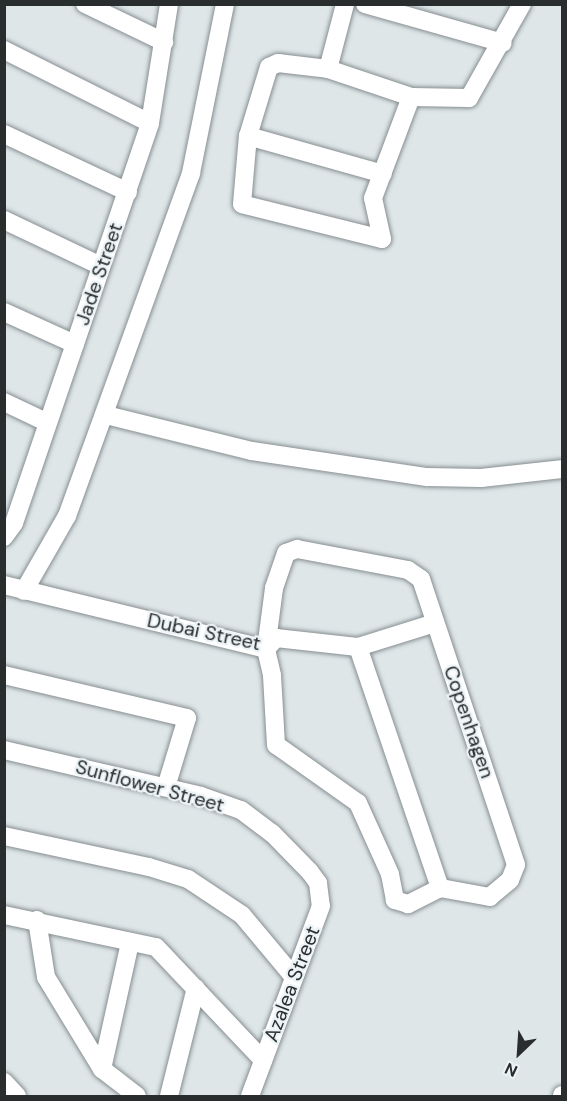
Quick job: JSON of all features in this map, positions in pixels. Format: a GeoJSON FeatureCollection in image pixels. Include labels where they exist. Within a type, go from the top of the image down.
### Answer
{"type":"FeatureCollection","features":[{"type":"Feature","properties":{"kind":"street"},"geometry":{"type":"LineString","coordinates":[[85,4],[164,42]]}},
{"type":"Feature","properties":{"kind":"street","name":"Jade Street"},"geometry":{"type":"LineString","coordinates":[[4,537],[14,523],[21,492],[75,344],[150,123],[169,4]]}},
{"type":"Feature","properties":{"kind":"street"},"geometry":{"type":"LineString","coordinates":[[24,591],[68,516],[191,173],[225,4]]}},
{"type":"Feature","properties":{"kind":"street"},"geometry":{"type":"LineString","coordinates":[[328,69],[345,4]]}},
{"type":"Feature","properties":{"kind":"street"},"geometry":{"type":"LineString","coordinates":[[365,4],[503,42]]}},
{"type":"Feature","properties":{"kind":"street"},"geometry":{"type":"LineString","coordinates":[[411,97],[373,198],[382,239],[359,231],[242,204],[248,136],[265,73],[278,63],[328,69],[411,97],[469,98],[503,42],[522,4]]}},
{"type":"Feature","properties":{"kind":"street"},"geometry":{"type":"LineString","coordinates":[[4,50],[150,123]]}},
{"type":"Feature","properties":{"kind":"street"},"geometry":{"type":"LineString","coordinates":[[4,134],[128,192]]}},
{"type":"Feature","properties":{"kind":"street"},"geometry":{"type":"LineString","coordinates":[[248,136],[383,174]]}},
{"type":"Feature","properties":{"kind":"street"},"geometry":{"type":"LineString","coordinates":[[4,220],[101,266]]}},
{"type":"Feature","properties":{"kind":"street"},"geometry":{"type":"LineString","coordinates":[[4,312],[75,344]]}},
{"type":"Feature","properties":{"kind":"street"},"geometry":{"type":"LineString","coordinates":[[4,402],[46,422]]}},
{"type":"Feature","properties":{"kind":"street"},"geometry":{"type":"LineString","coordinates":[[106,415],[252,451],[427,477],[482,478],[562,469]]}},
{"type":"Feature","properties":{"kind":"street"},"geometry":{"type":"LineString","coordinates":[[4,484],[21,492]]}},
{"type":"Feature","properties":{"kind":"street","name":"Copenhagen"},"geometry":{"type":"LineString","coordinates":[[266,649],[274,588],[286,553],[297,549],[315,551],[408,570],[420,579],[516,865],[510,880],[490,897],[440,888]]}},
{"type":"Feature","properties":{"kind":"street","name":"Dubai Street"},"geometry":{"type":"LineString","coordinates":[[4,585],[266,649],[276,638],[358,647],[435,623]]}},
{"type":"Feature","properties":{"kind":"street"},"geometry":{"type":"LineString","coordinates":[[266,649],[272,675],[276,745],[358,804],[390,874],[395,900],[408,904],[440,888],[358,647]]}},
{"type":"Feature","properties":{"kind":"street"},"geometry":{"type":"LineString","coordinates":[[4,675],[187,718],[166,787]]}},
{"type":"Feature","properties":{"kind":"street","name":"Sunflower Street"},"geometry":{"type":"LineString","coordinates":[[4,750],[166,787],[241,810],[272,833],[310,872]]}},
{"type":"Feature","properties":{"kind":"street"},"geometry":{"type":"LineString","coordinates":[[4,836],[149,867],[188,879],[242,915],[293,976]]}},
{"type":"Feature","properties":{"kind":"street","name":"Azalea Street"},"geometry":{"type":"LineString","coordinates":[[250,1096],[321,906],[318,883],[310,872]]}},
{"type":"Feature","properties":{"kind":"street"},"geometry":{"type":"LineString","coordinates":[[4,915],[37,920],[130,943],[156,946],[263,1060]]}},
{"type":"Feature","properties":{"kind":"street"},"geometry":{"type":"LineString","coordinates":[[37,920],[46,977],[102,1069],[137,1096]]}},
{"type":"Feature","properties":{"kind":"street"},"geometry":{"type":"LineString","coordinates":[[102,1069],[130,943]]}},
{"type":"Feature","properties":{"kind":"street"},"geometry":{"type":"LineString","coordinates":[[169,1096],[196,988]]}},
{"type":"Feature","properties":{"kind":"street"},"geometry":{"type":"LineString","coordinates":[[4,1082],[17,1096]]}}]}
